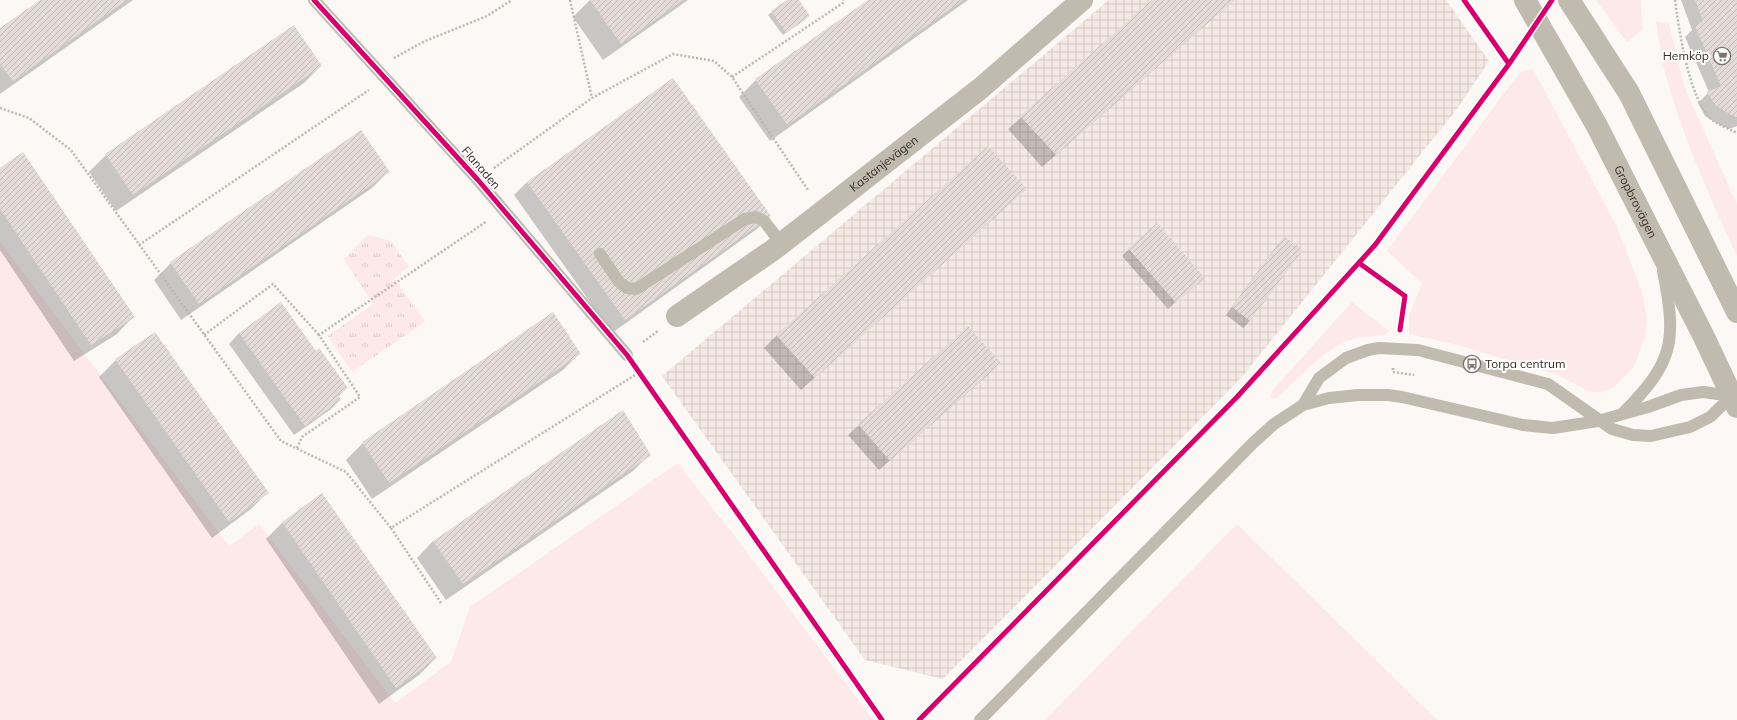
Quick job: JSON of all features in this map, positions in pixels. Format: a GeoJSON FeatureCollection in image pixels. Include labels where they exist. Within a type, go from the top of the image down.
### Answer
{"type":"FeatureCollection","features":[{"type":"Feature","properties":{"kind":"street","name":"Kastanjevägen"},"geometry":{"type":"LineString","coordinates":[[677,316],[781,243],[822,212],[980,88],[1082,0]]}},
{"type":"Feature","properties":{"kind":"street","name":"Gropbrovägen"},"geometry":{"type":"LineString","coordinates":[[1525,0],[1597,126],[1736,399]]}},
{"type":"Feature","properties":{"kind":"street"},"geometry":{"type":"LineString","coordinates":[[1569,0],[1629,93],[1737,312]]}},
{"type":"Feature","properties":{"kind":"lane","name":"Flanaden"},"geometry":{"type":"LineString","coordinates":[[314,0],[478,180],[627,355]]}},
{"type":"Feature","properties":{"kind":"lane"},"geometry":{"type":"LineString","coordinates":[[600,254],[619,282],[627,288],[636,289],[744,220],[756,217],[764,221],[781,243]]}},
{"type":"Feature","properties":{"kind":"lane"},"geometry":{"type":"LineString","coordinates":[[1621,414],[1642,394],[1654,378],[1664,360],[1671,339],[1670,307],[1659,250]]}},
{"type":"Feature","properties":{"kind":"lane"},"geometry":{"type":"LineString","coordinates":[[1303,405],[1319,378],[1346,358],[1368,350],[1396,348],[1418,350],[1548,384],[1598,421],[1612,429],[1633,435],[1650,436],[1690,427],[1710,417],[1736,399]]}},
{"type":"Feature","properties":{"kind":"lane"},"geometry":{"type":"LineString","coordinates":[[980,720],[1254,443],[1274,424],[1303,405],[1329,398],[1358,395],[1388,395],[1523,425],[1553,428],[1598,421],[1681,396],[1704,392],[1736,399]]}},
{"type":"Feature","properties":{"kind":"path"},"geometry":{"type":"LineString","coordinates":[[139,245],[382,74],[392,59],[423,42],[487,16],[512,0]]}},
{"type":"Feature","properties":{"kind":"path"},"geometry":{"type":"LineString","coordinates":[[570,0],[592,98]]}},
{"type":"Feature","properties":{"kind":"path"},"geometry":{"type":"LineString","coordinates":[[732,77],[848,0]]}},
{"type":"Feature","properties":{"kind":"path"},"geometry":{"type":"LineString","coordinates":[[1675,0],[1687,65],[1699,100],[1712,119],[1737,133]]}},
{"type":"Feature","properties":{"kind":"path"},"geometry":{"type":"LineString","coordinates":[[478,180],[592,98],[673,54],[714,61],[732,77],[822,212]]}},
{"type":"Feature","properties":{"kind":"path"},"geometry":{"type":"LineString","coordinates":[[0,108],[29,118],[71,150],[281,441],[346,472],[391,528],[441,603]]}},
{"type":"Feature","properties":{"kind":"path"},"geometry":{"type":"LineString","coordinates":[[318,335],[504,210]]}},
{"type":"Feature","properties":{"kind":"path"},"geometry":{"type":"LineString","coordinates":[[204,335],[273,284],[318,335],[360,397],[302,437],[297,448]]}},
{"type":"Feature","properties":{"kind":"path"},"geometry":{"type":"LineString","coordinates":[[627,355],[677,316]]}},
{"type":"Feature","properties":{"kind":"path"},"geometry":{"type":"LineString","coordinates":[[391,528],[639,372]]}},
{"type":"Feature","properties":{"kind":"shaded area"},"geometry":{"type":"Polygon","coordinates":[[[1109,0],[1446,0],[1489,61],[1457,109],[1242,377],[943,679],[865,660],[662,376],[1109,0]]]}},
{"type":"Feature","properties":{"kind":"green space"},"geometry":{"type":"Polygon","coordinates":[[[1596,0],[1641,0],[1642,30],[1627,42],[1596,0]]]}},
{"type":"Feature","properties":{"kind":"green space"},"geometry":{"type":"Polygon","coordinates":[[[1656,21],[1669,24],[1685,89],[1737,204],[1737,256],[1707,189],[1680,122],[1664,69],[1656,21]]]}},
{"type":"Feature","properties":{"kind":"green space"},"geometry":{"type":"Polygon","coordinates":[[[1533,69],[1617,227],[1642,292],[1647,319],[1645,336],[1634,367],[1614,387],[1602,392],[1590,392],[1558,375],[1458,345],[1409,334],[1409,316],[1422,283],[1387,251],[1520,72],[1533,69]]]}},
{"type":"Feature","properties":{"kind":"green space"},"geometry":{"type":"Polygon","coordinates":[[[368,235],[391,241],[409,267],[394,278],[425,322],[352,372],[328,336],[373,304],[344,259],[368,235]]]}},
{"type":"Feature","properties":{"kind":"green space"},"geometry":{"type":"Polygon","coordinates":[[[0,242],[229,546],[259,524],[395,703],[451,662],[470,607],[678,463],[873,720],[0,720],[0,242]]]}},
{"type":"Feature","properties":{"kind":"green space"},"geometry":{"type":"Polygon","coordinates":[[[1352,302],[1389,331],[1385,335],[1355,339],[1337,345],[1310,366],[1277,398],[1272,399],[1271,395],[1273,390],[1352,302]]]}},
{"type":"Feature","properties":{"kind":"green space"},"geometry":{"type":"Polygon","coordinates":[[[1237,524],[1437,720],[1045,720],[1237,524]]]}},
{"type":"Feature","properties":{"kind":"building"},"geometry":{"type":"Polygon","coordinates":[[[40,0],[127,0],[13,81],[0,64],[0,28],[40,0]]]}},
{"type":"Feature","properties":{"kind":"building"},"geometry":{"type":"Polygon","coordinates":[[[590,0],[683,0],[621,44],[590,0]]]}},
{"type":"Feature","properties":{"kind":"building"},"geometry":{"type":"Polygon","coordinates":[[[787,0],[799,0],[810,16],[786,33],[771,11],[787,0]]]}},
{"type":"Feature","properties":{"kind":"building"},"geometry":{"type":"Polygon","coordinates":[[[868,0],[963,0],[787,125],[755,79],[868,0]]]}},
{"type":"Feature","properties":{"kind":"building"},"geometry":{"type":"Polygon","coordinates":[[[1152,0],[1234,0],[1056,155],[1020,116],[1152,0]]]}},
{"type":"Feature","properties":{"kind":"building","name":"Hemköp"},"geometry":{"type":"Polygon","coordinates":[[[1695,0],[1737,0],[1737,118],[1716,106],[1707,92],[1721,86],[1695,26],[1703,21],[1695,0]]]}},
{"type":"Feature","properties":{"kind":"building"},"geometry":{"type":"Polygon","coordinates":[[[294,25],[322,66],[133,195],[105,154],[294,25]]]}},
{"type":"Feature","properties":{"kind":"building"},"geometry":{"type":"Polygon","coordinates":[[[673,78],[771,216],[625,320],[527,182],[673,78]]]}},
{"type":"Feature","properties":{"kind":"building"},"geometry":{"type":"Polygon","coordinates":[[[361,130],[390,172],[199,304],[170,262],[361,130]]]}},
{"type":"Feature","properties":{"kind":"building"},"geometry":{"type":"Polygon","coordinates":[[[988,146],[1027,189],[815,378],[776,335],[988,146]]]}},
{"type":"Feature","properties":{"kind":"building"},"geometry":{"type":"Polygon","coordinates":[[[23,152],[135,317],[91,345],[0,209],[0,168],[23,152]]]}},
{"type":"Feature","properties":{"kind":"building"},"geometry":{"type":"Polygon","coordinates":[[[1157,223],[1205,278],[1176,303],[1128,248],[1157,223]]]}},
{"type":"Feature","properties":{"kind":"building"},"geometry":{"type":"Polygon","coordinates":[[[1284,236],[1303,250],[1250,321],[1232,307],[1284,236]]]}},
{"type":"Feature","properties":{"kind":"building"},"geometry":{"type":"Polygon","coordinates":[[[281,302],[316,351],[319,348],[348,388],[338,395],[341,400],[305,426],[239,333],[281,302]]]}},
{"type":"Feature","properties":{"kind":"building"},"geometry":{"type":"Polygon","coordinates":[[[553,312],[581,354],[389,483],[362,442],[553,312]]]}},
{"type":"Feature","properties":{"kind":"building"},"geometry":{"type":"Polygon","coordinates":[[[968,326],[1001,363],[890,461],[858,424],[968,326]]]}},
{"type":"Feature","properties":{"kind":"building"},"geometry":{"type":"Polygon","coordinates":[[[155,332],[269,493],[229,522],[115,359],[155,332]]]}},
{"type":"Feature","properties":{"kind":"building"},"geometry":{"type":"Polygon","coordinates":[[[623,410],[651,455],[463,584],[433,541],[623,410]]]}},
{"type":"Feature","properties":{"kind":"building"},"geometry":{"type":"Polygon","coordinates":[[[322,493],[437,658],[396,688],[282,522],[322,493]]]}},
{"type":"Feature","properties":{"kind":"cycle path"},"geometry":{"type":"LineString","coordinates":[[314,0],[478,180],[627,355],[882,720]]}},
{"type":"Feature","properties":{"kind":"cycle path"},"geometry":{"type":"LineString","coordinates":[[1464,0],[1509,64]]}},
{"type":"Feature","properties":{"kind":"cycle path"},"geometry":{"type":"LineString","coordinates":[[919,720],[1237,397],[1375,245],[1509,64],[1552,0]]}},
{"type":"Feature","properties":{"kind":"cycle path"},"geometry":{"type":"LineString","coordinates":[[1359,263],[1405,296],[1400,330]]}},
{"type":"Feature","properties":{"kind":"place","name":"Hemköp"},"geometry":{"type":"Point","coordinates":[1722,56]}},
{"type":"Feature","properties":{"kind":"place","name":"Torpa centrum"},"geometry":{"type":"Point","coordinates":[1472,364]}}]}
